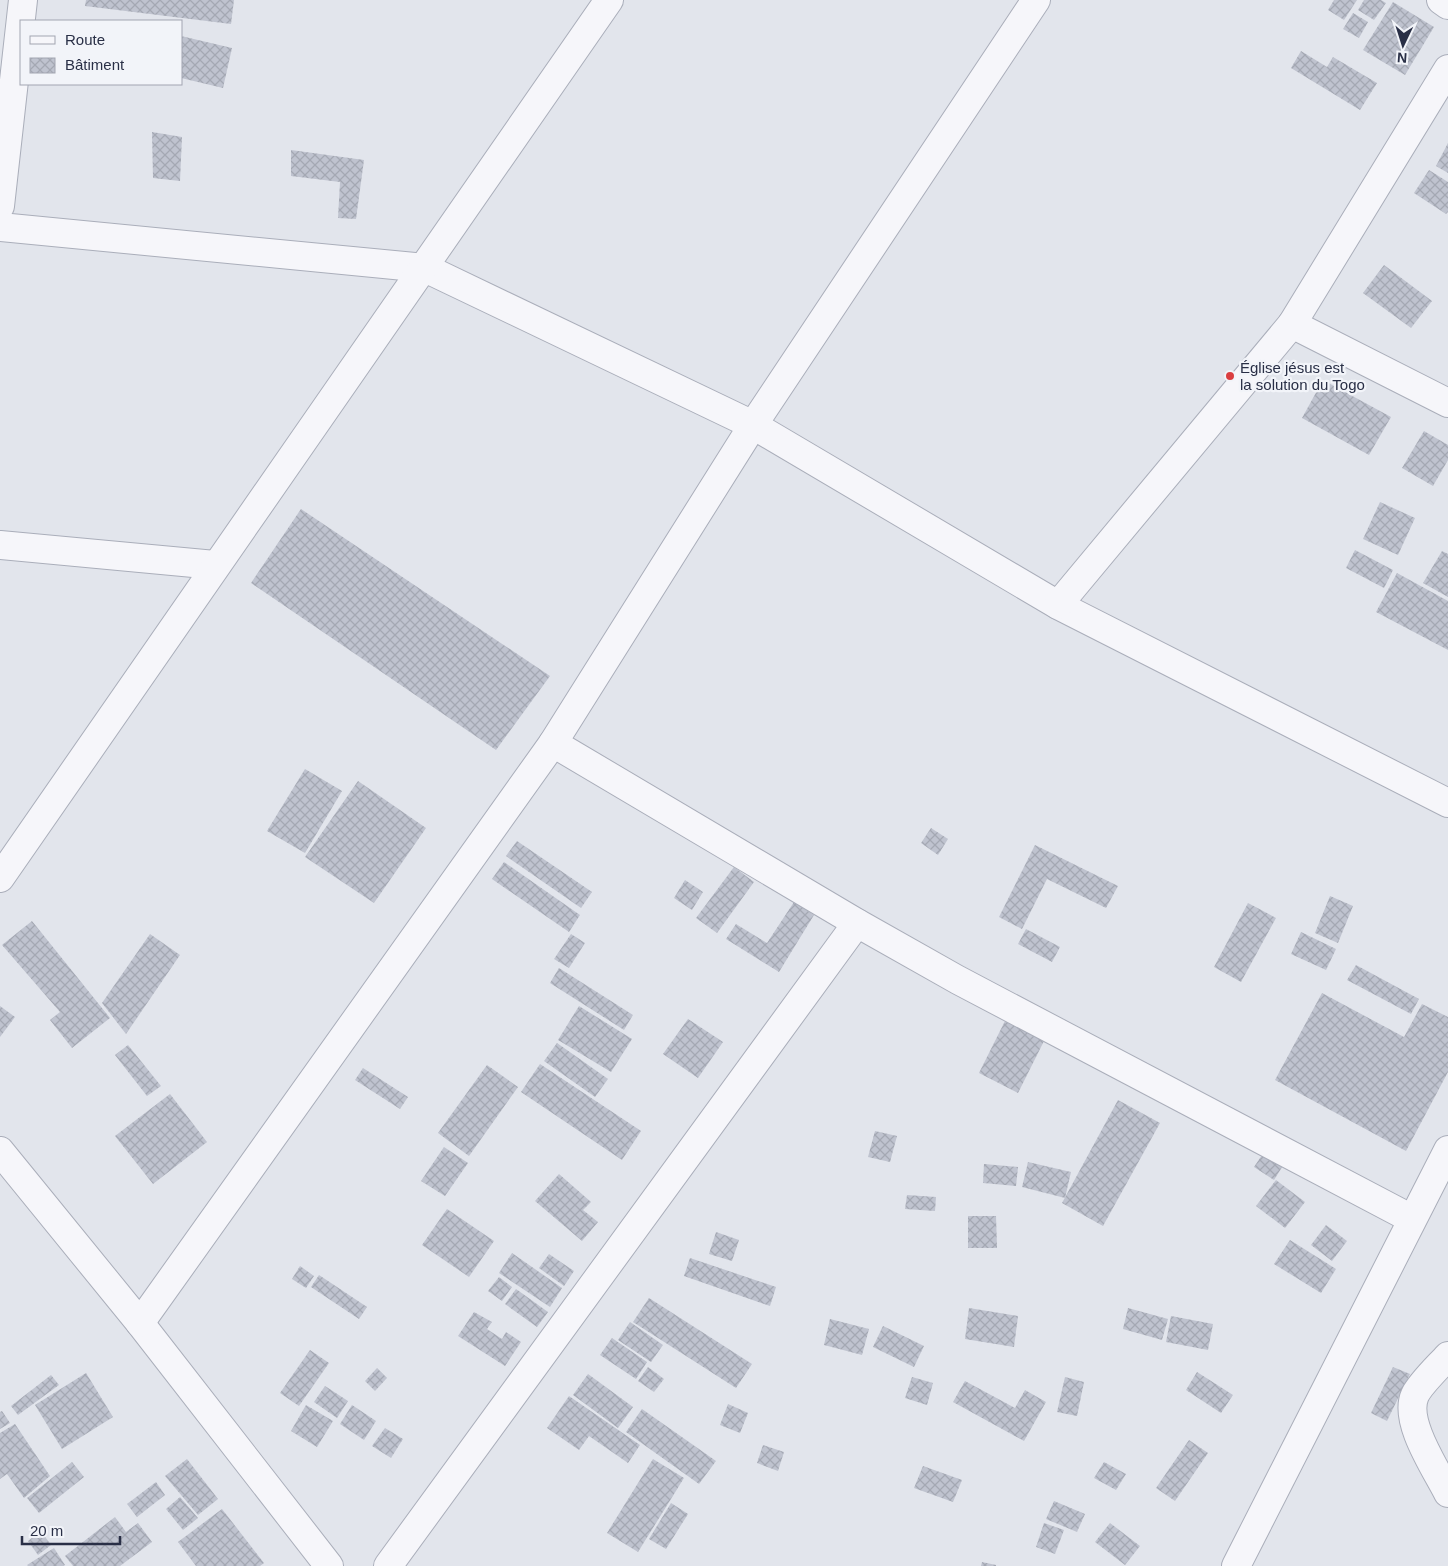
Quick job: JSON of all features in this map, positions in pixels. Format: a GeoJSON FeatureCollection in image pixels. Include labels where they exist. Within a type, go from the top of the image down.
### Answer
{"type":"FeatureCollection","features":[{"type":"Feature","properties":{"kind":"street"},"geometry":{"type":"LineString","coordinates":[[21,20],[23,0]]}},
{"type":"Feature","properties":{"kind":"street"},"geometry":{"type":"LineString","coordinates":[[0,878],[215,566],[425,268],[609,0]]}},
{"type":"Feature","properties":{"kind":"street"},"geometry":{"type":"LineString","coordinates":[[140,1323],[553,743],[753,425],[1036,0]]}},
{"type":"Feature","properties":{"kind":"street"},"geometry":{"type":"LineString","coordinates":[[1441,0],[1448,5]]}},
{"type":"Feature","properties":{"kind":"street"},"geometry":{"type":"LineString","coordinates":[[0,206],[20,27]]}},
{"type":"Feature","properties":{"kind":"street"},"geometry":{"type":"LineString","coordinates":[[1058,604],[1292,324],[1448,68]]}},
{"type":"Feature","properties":{"kind":"street"},"geometry":{"type":"LineString","coordinates":[[0,228],[425,268],[753,425],[1058,604],[1448,803]]}},
{"type":"Feature","properties":{"kind":"street"},"geometry":{"type":"LineString","coordinates":[[1292,324],[1448,403]]}},
{"type":"Feature","properties":{"kind":"street"},"geometry":{"type":"LineString","coordinates":[[0,545],[215,566]]}},
{"type":"Feature","properties":{"kind":"street"},"geometry":{"type":"LineString","coordinates":[[553,743],[857,923],[958,980],[1412,1219]]}},
{"type":"Feature","properties":{"kind":"street"},"geometry":{"type":"LineString","coordinates":[[388,1566],[857,923]]}},
{"type":"Feature","properties":{"kind":"street"},"geometry":{"type":"LineString","coordinates":[[1236,1566],[1448,1150]]}},
{"type":"Feature","properties":{"kind":"street"},"geometry":{"type":"LineString","coordinates":[[0,1151],[140,1323],[329,1566]]}},
{"type":"Feature","properties":{"kind":"street"},"geometry":{"type":"LineString","coordinates":[[1448,1356],[1415,1395],[1412,1413],[1416,1430],[1448,1493]]}},
{"type":"Feature","properties":{"kind":"building"},"geometry":{"type":"Polygon","coordinates":[[[86,0],[234,0],[231,24],[85,6],[86,0]]]}},
{"type":"Feature","properties":{"kind":"building"},"geometry":{"type":"Polygon","coordinates":[[[1334,0],[1357,0],[1344,20],[1328,10],[1334,0]]]}},
{"type":"Feature","properties":{"kind":"building"},"geometry":{"type":"Polygon","coordinates":[[[1364,0],[1381,0],[1386,3],[1374,20],[1358,10],[1364,0]]]}},
{"type":"Feature","properties":{"kind":"building"},"geometry":{"type":"Polygon","coordinates":[[[1393,2],[1434,27],[1405,75],[1363,50],[1393,2]]]}},
{"type":"Feature","properties":{"kind":"building"},"geometry":{"type":"Polygon","coordinates":[[[1353,13],[1368,22],[1359,38],[1343,29],[1353,13]]]}},
{"type":"Feature","properties":{"kind":"building"},"geometry":{"type":"Polygon","coordinates":[[[182,36],[232,48],[223,88],[182,78],[182,36]]]}},
{"type":"Feature","properties":{"kind":"building"},"geometry":{"type":"Polygon","coordinates":[[[1301,51],[1327,67],[1333,57],[1377,83],[1360,110],[1291,68],[1301,51]]]}},
{"type":"Feature","properties":{"kind":"building"},"geometry":{"type":"Polygon","coordinates":[[[152,132],[182,137],[180,181],[153,178],[152,132]]]}},
{"type":"Feature","properties":{"kind":"building"},"geometry":{"type":"Polygon","coordinates":[[[1448,143],[1448,173],[1436,166],[1448,143]]]}},
{"type":"Feature","properties":{"kind":"building"},"geometry":{"type":"Polygon","coordinates":[[[291,150],[364,160],[356,219],[338,218],[340,182],[291,176],[291,150]]]}},
{"type":"Feature","properties":{"kind":"building"},"geometry":{"type":"Polygon","coordinates":[[[1429,170],[1448,182],[1448,212],[1446,214],[1414,193],[1429,170]]]}},
{"type":"Feature","properties":{"kind":"building"},"geometry":{"type":"Polygon","coordinates":[[[1384,265],[1432,301],[1411,328],[1363,293],[1384,265]]]}},
{"type":"Feature","properties":{"kind":"building"},"geometry":{"type":"Polygon","coordinates":[[[1323,380],[1391,417],[1369,455],[1302,418],[1323,380]]]}},
{"type":"Feature","properties":{"kind":"building"},"geometry":{"type":"Polygon","coordinates":[[[1424,431],[1448,445],[1448,460],[1433,486],[1402,468],[1424,431]]]}},
{"type":"Feature","properties":{"kind":"building"},"geometry":{"type":"Polygon","coordinates":[[[1380,502],[1415,518],[1398,555],[1363,539],[1380,502]]]}},
{"type":"Feature","properties":{"kind":"building"},"geometry":{"type":"Polygon","coordinates":[[[301,509],[550,676],[496,750],[251,583],[301,509]]]}},
{"type":"Feature","properties":{"kind":"building"},"geometry":{"type":"Polygon","coordinates":[[[1355,550],[1393,570],[1384,588],[1346,568],[1355,550]]]}},
{"type":"Feature","properties":{"kind":"building"},"geometry":{"type":"Polygon","coordinates":[[[1442,551],[1448,554],[1448,597],[1423,583],[1442,551]]]}},
{"type":"Feature","properties":{"kind":"building"},"geometry":{"type":"Polygon","coordinates":[[[1397,573],[1448,601],[1448,650],[1376,612],[1397,573]]]}},
{"type":"Feature","properties":{"kind":"building"},"geometry":{"type":"Polygon","coordinates":[[[305,769],[342,791],[305,853],[267,831],[305,769]]]}},
{"type":"Feature","properties":{"kind":"building"},"geometry":{"type":"Polygon","coordinates":[[[358,781],[426,828],[374,903],[305,857],[358,781]]]}},
{"type":"Feature","properties":{"kind":"building"},"geometry":{"type":"Polygon","coordinates":[[[931,828],[948,839],[938,855],[921,843],[931,828]]]}},
{"type":"Feature","properties":{"kind":"building"},"geometry":{"type":"Polygon","coordinates":[[[517,841],[592,892],[581,908],[506,856],[517,841]]]}},
{"type":"Feature","properties":{"kind":"building"},"geometry":{"type":"Polygon","coordinates":[[[1035,845],[1118,886],[1106,908],[1047,879],[1022,929],[999,917],[1035,845]]]}},
{"type":"Feature","properties":{"kind":"building"},"geometry":{"type":"Polygon","coordinates":[[[504,862],[580,915],[569,932],[492,879],[504,862]]]}},
{"type":"Feature","properties":{"kind":"building"},"geometry":{"type":"Polygon","coordinates":[[[734,867],[754,882],[717,933],[696,918],[734,867]]]}},
{"type":"Feature","properties":{"kind":"building"},"geometry":{"type":"Polygon","coordinates":[[[685,880],[703,892],[692,910],[674,898],[685,880]]]}},
{"type":"Feature","properties":{"kind":"building"},"geometry":{"type":"Polygon","coordinates":[[[1330,896],[1353,906],[1338,943],[1315,933],[1330,896]]]}},
{"type":"Feature","properties":{"kind":"building"},"geometry":{"type":"Polygon","coordinates":[[[794,902],[814,915],[779,972],[726,939],[736,924],[767,943],[794,902]]]}},
{"type":"Feature","properties":{"kind":"building"},"geometry":{"type":"Polygon","coordinates":[[[1248,903],[1276,918],[1241,982],[1214,967],[1248,903]]]}},
{"type":"Feature","properties":{"kind":"building"},"geometry":{"type":"Polygon","coordinates":[[[32,921],[110,1018],[72,1048],[50,1020],[60,1012],[2,945],[32,921]]]}},
{"type":"Feature","properties":{"kind":"building"},"geometry":{"type":"Polygon","coordinates":[[[1026,929],[1060,947],[1052,962],[1018,944],[1026,929]]]}},
{"type":"Feature","properties":{"kind":"building"},"geometry":{"type":"Polygon","coordinates":[[[1301,932],[1336,949],[1326,970],[1291,954],[1301,932]]]}},
{"type":"Feature","properties":{"kind":"building"},"geometry":{"type":"Polygon","coordinates":[[[150,934],[180,955],[126,1034],[102,1003],[150,934]]]}},
{"type":"Feature","properties":{"kind":"building"},"geometry":{"type":"Polygon","coordinates":[[[571,934],[585,943],[569,968],[554,959],[571,934]]]}},
{"type":"Feature","properties":{"kind":"building"},"geometry":{"type":"Polygon","coordinates":[[[1356,965],[1419,999],[1411,1014],[1347,980],[1356,965]]]}},
{"type":"Feature","properties":{"kind":"building"},"geometry":{"type":"Polygon","coordinates":[[[559,968],[633,1015],[624,1030],[550,983],[559,968]]]}},
{"type":"Feature","properties":{"kind":"building"},"geometry":{"type":"Polygon","coordinates":[[[1322,993],[1404,1037],[1422,1004],[1448,1017],[1448,1072],[1406,1151],[1275,1080],[1322,993]]]}},
{"type":"Feature","properties":{"kind":"building"},"geometry":{"type":"Polygon","coordinates":[[[0,1006],[15,1017],[0,1037],[0,1006]]]}},
{"type":"Feature","properties":{"kind":"building"},"geometry":{"type":"Polygon","coordinates":[[[579,1006],[632,1039],[611,1072],[558,1040],[579,1006]]]}},
{"type":"Feature","properties":{"kind":"building"},"geometry":{"type":"Polygon","coordinates":[[[688,1019],[723,1042],[698,1078],[663,1054],[688,1019]]]}},
{"type":"Feature","properties":{"kind":"building"},"geometry":{"type":"Polygon","coordinates":[[[1005,1021],[1044,1041],[1018,1093],[979,1073],[1005,1021]]]}},
{"type":"Feature","properties":{"kind":"building"},"geometry":{"type":"Polygon","coordinates":[[[557,1043],[608,1079],[595,1097],[544,1061],[557,1043]]]}},
{"type":"Feature","properties":{"kind":"building"},"geometry":{"type":"Polygon","coordinates":[[[128,1045],[161,1086],[147,1096],[115,1055],[128,1045]]]}},
{"type":"Feature","properties":{"kind":"building"},"geometry":{"type":"Polygon","coordinates":[[[540,1064],[641,1131],[622,1160],[521,1092],[540,1064]]]}},
{"type":"Feature","properties":{"kind":"building"},"geometry":{"type":"Polygon","coordinates":[[[487,1065],[518,1087],[469,1156],[438,1133],[487,1065]]]}},
{"type":"Feature","properties":{"kind":"building"},"geometry":{"type":"Polygon","coordinates":[[[363,1068],[408,1097],[400,1109],[355,1080],[363,1068]]]}},
{"type":"Feature","properties":{"kind":"building"},"geometry":{"type":"Polygon","coordinates":[[[170,1094],[207,1142],[153,1184],[115,1136],[170,1094]]]}},
{"type":"Feature","properties":{"kind":"building"},"geometry":{"type":"Polygon","coordinates":[[[1118,1100],[1160,1123],[1103,1226],[1062,1203],[1118,1100]]]}},
{"type":"Feature","properties":{"kind":"building"},"geometry":{"type":"Polygon","coordinates":[[[875,1131],[897,1136],[890,1162],[868,1157],[875,1131]]]}},
{"type":"Feature","properties":{"kind":"building"},"geometry":{"type":"Polygon","coordinates":[[[444,1147],[468,1163],[445,1196],[421,1181],[444,1147]]]}},
{"type":"Feature","properties":{"kind":"building"},"geometry":{"type":"Polygon","coordinates":[[[1264,1152],[1284,1164],[1274,1180],[1254,1167],[1264,1152]]]}},
{"type":"Feature","properties":{"kind":"building"},"geometry":{"type":"Polygon","coordinates":[[[1028,1162],[1071,1172],[1065,1198],[1022,1187],[1028,1162]]]}},
{"type":"Feature","properties":{"kind":"building"},"geometry":{"type":"Polygon","coordinates":[[[984,1164],[1018,1167],[1016,1186],[983,1183],[984,1164]]]}},
{"type":"Feature","properties":{"kind":"building"},"geometry":{"type":"Polygon","coordinates":[[[559,1174],[591,1202],[583,1210],[598,1222],[582,1241],[535,1201],[559,1174]]]}},
{"type":"Feature","properties":{"kind":"building"},"geometry":{"type":"Polygon","coordinates":[[[1276,1180],[1305,1202],[1285,1228],[1256,1206],[1276,1180]]]}},
{"type":"Feature","properties":{"kind":"building"},"geometry":{"type":"Polygon","coordinates":[[[907,1195],[936,1197],[935,1211],[905,1209],[907,1195]]]}},
{"type":"Feature","properties":{"kind":"building"},"geometry":{"type":"Polygon","coordinates":[[[447,1209],[494,1241],[469,1277],[422,1245],[447,1209]]]}},
{"type":"Feature","properties":{"kind":"building"},"geometry":{"type":"Polygon","coordinates":[[[968,1216],[996,1216],[997,1248],[968,1248],[968,1216]]]}},
{"type":"Feature","properties":{"kind":"building"},"geometry":{"type":"Polygon","coordinates":[[[1326,1225],[1347,1241],[1332,1261],[1311,1245],[1326,1225]]]}},
{"type":"Feature","properties":{"kind":"building"},"geometry":{"type":"Polygon","coordinates":[[[716,1232],[739,1240],[732,1261],[709,1254],[716,1232]]]}},
{"type":"Feature","properties":{"kind":"building"},"geometry":{"type":"Polygon","coordinates":[[[1290,1240],[1336,1269],[1321,1293],[1274,1264],[1290,1240]]]}},
{"type":"Feature","properties":{"kind":"building"},"geometry":{"type":"Polygon","coordinates":[[[512,1253],[562,1288],[550,1307],[499,1273],[512,1253]]]}},
{"type":"Feature","properties":{"kind":"building"},"geometry":{"type":"Polygon","coordinates":[[[549,1254],[574,1271],[564,1286],[539,1268],[549,1254]]]}},
{"type":"Feature","properties":{"kind":"building"},"geometry":{"type":"Polygon","coordinates":[[[690,1258],[776,1287],[770,1306],[684,1276],[690,1258]]]}},
{"type":"Feature","properties":{"kind":"building"},"geometry":{"type":"Polygon","coordinates":[[[300,1266],[314,1276],[306,1288],[292,1279],[300,1266]]]}},
{"type":"Feature","properties":{"kind":"building"},"geometry":{"type":"Polygon","coordinates":[[[319,1275],[367,1307],[359,1319],[311,1287],[319,1275]]]}},
{"type":"Feature","properties":{"kind":"building"},"geometry":{"type":"Polygon","coordinates":[[[499,1277],[512,1287],[502,1301],[488,1291],[499,1277]]]}},
{"type":"Feature","properties":{"kind":"building"},"geometry":{"type":"Polygon","coordinates":[[[516,1289],[548,1312],[537,1327],[505,1304],[516,1289]]]}},
{"type":"Feature","properties":{"kind":"building"},"geometry":{"type":"Polygon","coordinates":[[[649,1298],[752,1364],[736,1388],[633,1322],[649,1298]]]}},
{"type":"Feature","properties":{"kind":"building"},"geometry":{"type":"Polygon","coordinates":[[[969,1308],[1018,1316],[1014,1347],[965,1339],[969,1308]]]}},
{"type":"Feature","properties":{"kind":"building"},"geometry":{"type":"Polygon","coordinates":[[[1128,1308],[1168,1319],[1162,1340],[1123,1329],[1128,1308]]]}},
{"type":"Feature","properties":{"kind":"building"},"geometry":{"type":"Polygon","coordinates":[[[474,1312],[492,1322],[487,1329],[502,1339],[506,1332],[521,1342],[505,1366],[458,1336],[474,1312]]]}},
{"type":"Feature","properties":{"kind":"building"},"geometry":{"type":"Polygon","coordinates":[[[1171,1316],[1213,1324],[1208,1350],[1166,1342],[1171,1316]]]}},
{"type":"Feature","properties":{"kind":"building"},"geometry":{"type":"Polygon","coordinates":[[[830,1319],[869,1329],[862,1355],[824,1345],[830,1319]]]}},
{"type":"Feature","properties":{"kind":"building"},"geometry":{"type":"Polygon","coordinates":[[[630,1322],[663,1345],[651,1362],[618,1340],[630,1322]]]}},
{"type":"Feature","properties":{"kind":"building"},"geometry":{"type":"Polygon","coordinates":[[[883,1326],[924,1346],[914,1367],[873,1347],[883,1326]]]}},
{"type":"Feature","properties":{"kind":"building"},"geometry":{"type":"Polygon","coordinates":[[[612,1338],[647,1362],[636,1379],[600,1355],[612,1338]]]}},
{"type":"Feature","properties":{"kind":"building"},"geometry":{"type":"Polygon","coordinates":[[[310,1350],[329,1363],[299,1406],[280,1393],[310,1350]]]}},
{"type":"Feature","properties":{"kind":"building"},"geometry":{"type":"Polygon","coordinates":[[[648,1367],[664,1379],[654,1392],[638,1381],[648,1367]]]}},
{"type":"Feature","properties":{"kind":"building"},"geometry":{"type":"Polygon","coordinates":[[[1393,1367],[1410,1374],[1387,1421],[1371,1413],[1393,1367]]]}},
{"type":"Feature","properties":{"kind":"building"},"geometry":{"type":"Polygon","coordinates":[[[377,1368],[387,1378],[375,1391],[365,1381],[377,1368]]]}},
{"type":"Feature","properties":{"kind":"building"},"geometry":{"type":"Polygon","coordinates":[[[1197,1372],[1233,1395],[1221,1413],[1186,1390],[1197,1372]]]}},
{"type":"Feature","properties":{"kind":"building"},"geometry":{"type":"Polygon","coordinates":[[[86,1373],[113,1417],[62,1449],[35,1405],[86,1373]]]}},
{"type":"Feature","properties":{"kind":"building"},"geometry":{"type":"Polygon","coordinates":[[[588,1374],[633,1407],[618,1428],[573,1395],[588,1374]]]}},
{"type":"Feature","properties":{"kind":"building"},"geometry":{"type":"Polygon","coordinates":[[[51,1375],[59,1385],[18,1415],[11,1406],[51,1375]]]}},
{"type":"Feature","properties":{"kind":"building"},"geometry":{"type":"Polygon","coordinates":[[[912,1377],[933,1383],[927,1405],[905,1398],[912,1377]]]}},
{"type":"Feature","properties":{"kind":"building"},"geometry":{"type":"Polygon","coordinates":[[[1065,1377],[1084,1382],[1077,1416],[1057,1412],[1065,1377]]]}},
{"type":"Feature","properties":{"kind":"building"},"geometry":{"type":"Polygon","coordinates":[[[965,1381],[1015,1408],[1025,1390],[1046,1402],[1024,1441],[953,1402],[965,1381]]]}},
{"type":"Feature","properties":{"kind":"building"},"geometry":{"type":"Polygon","coordinates":[[[325,1386],[348,1401],[337,1418],[314,1402],[325,1386]]]}},
{"type":"Feature","properties":{"kind":"building"},"geometry":{"type":"Polygon","coordinates":[[[569,1396],[640,1445],[628,1463],[589,1436],[579,1450],[547,1428],[569,1396]]]}},
{"type":"Feature","properties":{"kind":"building"},"geometry":{"type":"Polygon","coordinates":[[[728,1404],[748,1413],[740,1433],[720,1425],[728,1404]]]}},
{"type":"Feature","properties":{"kind":"building"},"geometry":{"type":"Polygon","coordinates":[[[306,1405],[333,1421],[317,1447],[291,1431],[306,1405]]]}},
{"type":"Feature","properties":{"kind":"building"},"geometry":{"type":"Polygon","coordinates":[[[352,1405],[376,1421],[364,1440],[340,1424],[352,1405]]]}},
{"type":"Feature","properties":{"kind":"building"},"geometry":{"type":"Polygon","coordinates":[[[642,1409],[716,1461],[699,1484],[626,1432],[642,1409]]]}},
{"type":"Feature","properties":{"kind":"building"},"geometry":{"type":"Polygon","coordinates":[[[2,1411],[10,1423],[0,1429],[0,1412],[2,1411]]]}},
{"type":"Feature","properties":{"kind":"building"},"geometry":{"type":"Polygon","coordinates":[[[15,1424],[50,1476],[24,1498],[7,1474],[0,1479],[0,1433],[15,1424]]]}},
{"type":"Feature","properties":{"kind":"building"},"geometry":{"type":"Polygon","coordinates":[[[385,1428],[403,1439],[391,1458],[372,1446],[385,1428]]]}},
{"type":"Feature","properties":{"kind":"building"},"geometry":{"type":"Polygon","coordinates":[[[1189,1440],[1208,1453],[1175,1501],[1156,1488],[1189,1440]]]}},
{"type":"Feature","properties":{"kind":"building"},"geometry":{"type":"Polygon","coordinates":[[[763,1445],[784,1452],[778,1471],[757,1463],[763,1445]]]}},
{"type":"Feature","properties":{"kind":"building"},"geometry":{"type":"Polygon","coordinates":[[[187,1459],[218,1499],[198,1515],[165,1476],[187,1459]]]}},
{"type":"Feature","properties":{"kind":"building"},"geometry":{"type":"Polygon","coordinates":[[[653,1459],[684,1478],[638,1552],[607,1533],[653,1459]]]}},
{"type":"Feature","properties":{"kind":"building"},"geometry":{"type":"Polygon","coordinates":[[[72,1462],[84,1477],[39,1513],[27,1498],[72,1462]]]}},
{"type":"Feature","properties":{"kind":"building"},"geometry":{"type":"Polygon","coordinates":[[[1104,1462],[1126,1474],[1116,1490],[1094,1478],[1104,1462]]]}},
{"type":"Feature","properties":{"kind":"building"},"geometry":{"type":"Polygon","coordinates":[[[923,1466],[962,1480],[953,1502],[914,1488],[923,1466]]]}},
{"type":"Feature","properties":{"kind":"building"},"geometry":{"type":"Polygon","coordinates":[[[156,1482],[165,1495],[137,1517],[127,1504],[156,1482]]]}},
{"type":"Feature","properties":{"kind":"building"},"geometry":{"type":"Polygon","coordinates":[[[180,1497],[198,1518],[183,1530],[166,1509],[180,1497]]]}},
{"type":"Feature","properties":{"kind":"building"},"geometry":{"type":"Polygon","coordinates":[[[1054,1501],[1085,1514],[1077,1532],[1046,1519],[1054,1501]]]}},
{"type":"Feature","properties":{"kind":"building"},"geometry":{"type":"Polygon","coordinates":[[[671,1503],[688,1514],[666,1549],[649,1539],[671,1503]]]}},
{"type":"Feature","properties":{"kind":"building"},"geometry":{"type":"Polygon","coordinates":[[[222,1509],[264,1563],[260,1566],[196,1566],[178,1542],[222,1509]]]}},
{"type":"Feature","properties":{"kind":"building"},"geometry":{"type":"Polygon","coordinates":[[[115,1517],[126,1532],[138,1523],[152,1542],[120,1566],[73,1566],[65,1556],[115,1517]]]}},
{"type":"Feature","properties":{"kind":"building"},"geometry":{"type":"Polygon","coordinates":[[[1044,1523],[1064,1530],[1055,1554],[1036,1547],[1044,1523]]]}},
{"type":"Feature","properties":{"kind":"building"},"geometry":{"type":"Polygon","coordinates":[[[1110,1523],[1140,1546],[1125,1565],[1095,1542],[1110,1523]]]}},
{"type":"Feature","properties":{"kind":"building"},"geometry":{"type":"Polygon","coordinates":[[[41,1531],[51,1545],[38,1555],[28,1541],[41,1531]]]}},
{"type":"Feature","properties":{"kind":"building"},"geometry":{"type":"Polygon","coordinates":[[[54,1548],[65,1565],[27,1565],[54,1548]]]}},
{"type":"Feature","properties":{"kind":"building"},"geometry":{"type":"Polygon","coordinates":[[[982,1562],[996,1565],[996,1566],[981,1566],[982,1562]]]}},
{"type":"Feature","properties":{"kind":"place","name":"Église jésus est la solution du Togo"},"geometry":{"type":"Point","coordinates":[1230,376]}}]}
